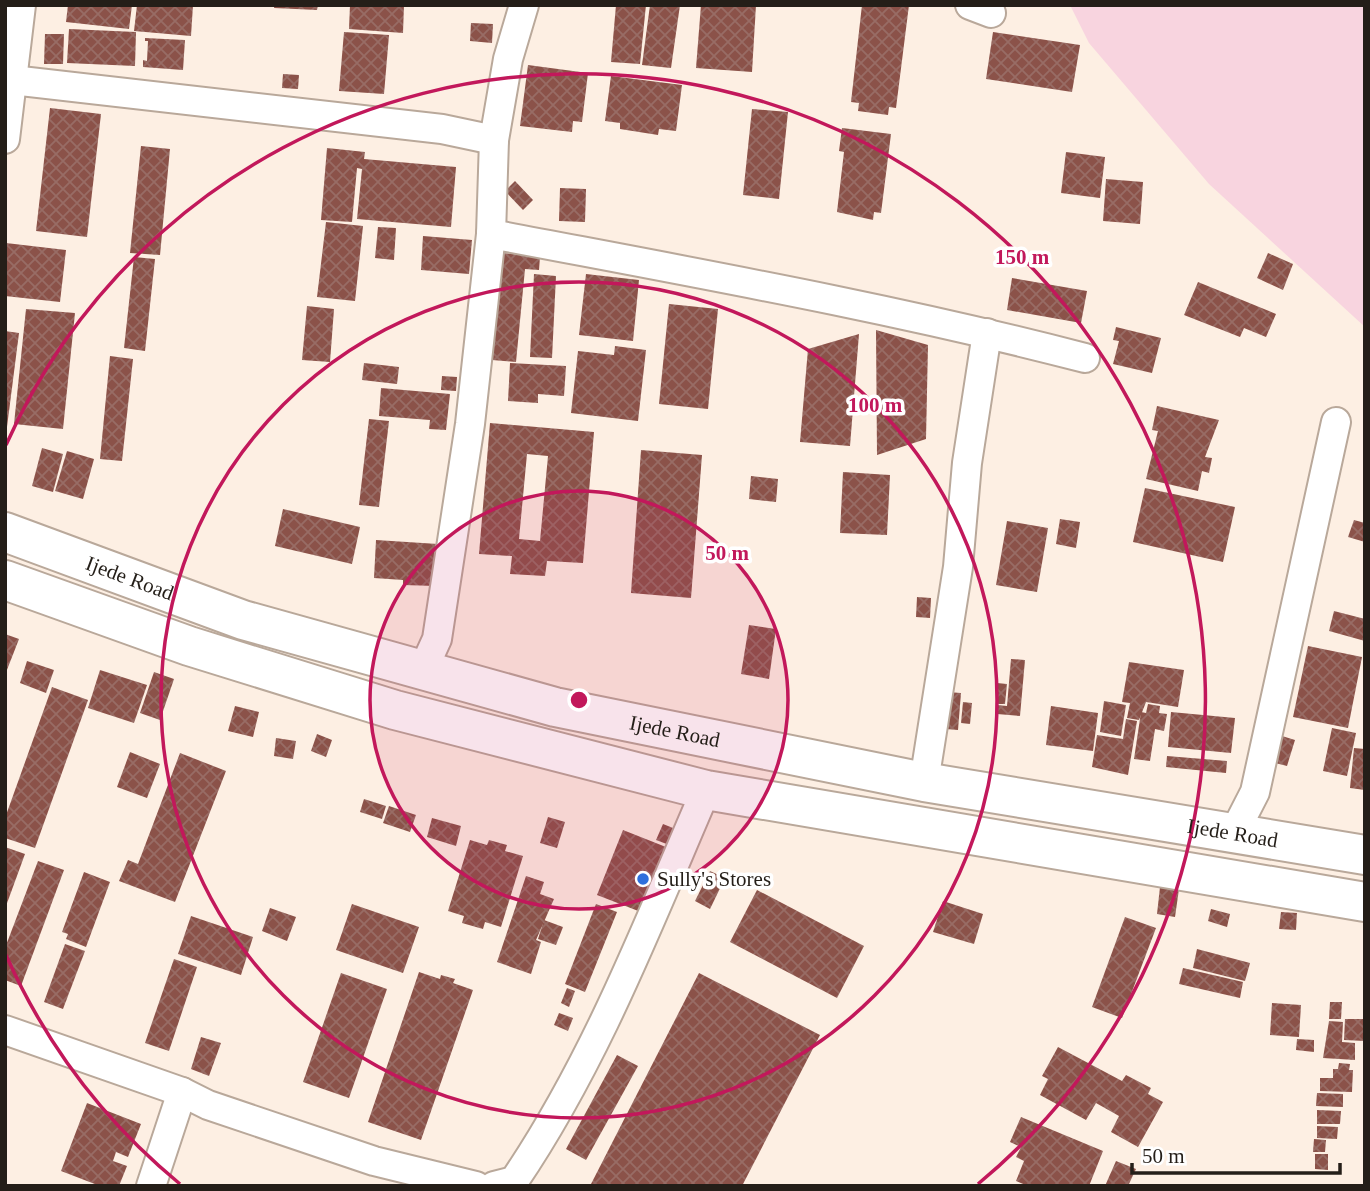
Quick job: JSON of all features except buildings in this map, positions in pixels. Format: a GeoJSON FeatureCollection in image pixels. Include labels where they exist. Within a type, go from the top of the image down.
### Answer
{"type":"FeatureCollection","features":[{"type":"Feature","properties":{"kind":"main road","name":"Ijede Road"},"geometry":{"type":"LineString","coordinates":[[5,532],[243,620],[555,707],[924,782],[1365,855]]}},
{"type":"Feature","properties":{"kind":"main road","name":"Ijede Road"},"geometry":{"type":"LineString","coordinates":[[5,580],[189,646],[395,710],[706,790],[1365,902]]}},
{"type":"Feature","properties":{"kind":"street"},"geometry":{"type":"LineString","coordinates":[[5,139],[21,5]]}},
{"type":"Feature","properties":{"kind":"street"},"geometry":{"type":"LineString","coordinates":[[422,672],[437,639],[470,424],[491,234],[494,140],[508,59],[524,5]]}},
{"type":"Feature","properties":{"kind":"street"},"geometry":{"type":"LineString","coordinates":[[9,96],[442,129],[494,140]]}},
{"type":"Feature","properties":{"kind":"street"},"geometry":{"type":"LineString","coordinates":[[491,234],[820,297],[987,333],[1085,358]]}},
{"type":"Feature","properties":{"kind":"street"},"geometry":{"type":"LineString","coordinates":[[924,782],[958,567],[967,463],[987,333]]}},
{"type":"Feature","properties":{"kind":"street"},"geometry":{"type":"LineString","coordinates":[[1234,833],[1255,792],[1336,422]]}},
{"type":"Feature","properties":{"kind":"street"},"geometry":{"type":"LineString","coordinates":[[494,1186],[514,1181],[543,1138],[607,1021],[706,790]]}},
{"type":"Feature","properties":{"kind":"street"},"geometry":{"type":"LineString","coordinates":[[5,1030],[182,1092],[208,1105],[374,1161],[476,1186]]}},
{"type":"Feature","properties":{"kind":"street"},"geometry":{"type":"LineString","coordinates":[[151,1186],[182,1092]]}},
{"type":"Feature","properties":{"kind":"shaded area"},"geometry":{"type":"Polygon","coordinates":[[[1070,5],[1365,5],[1365,327],[1209,184],[1089,43],[1070,5]]]}},
{"type":"Feature","properties":{"kind":"place","name":"Sully's Stores"},"geometry":{"type":"Point","coordinates":[643,879]}}]}
